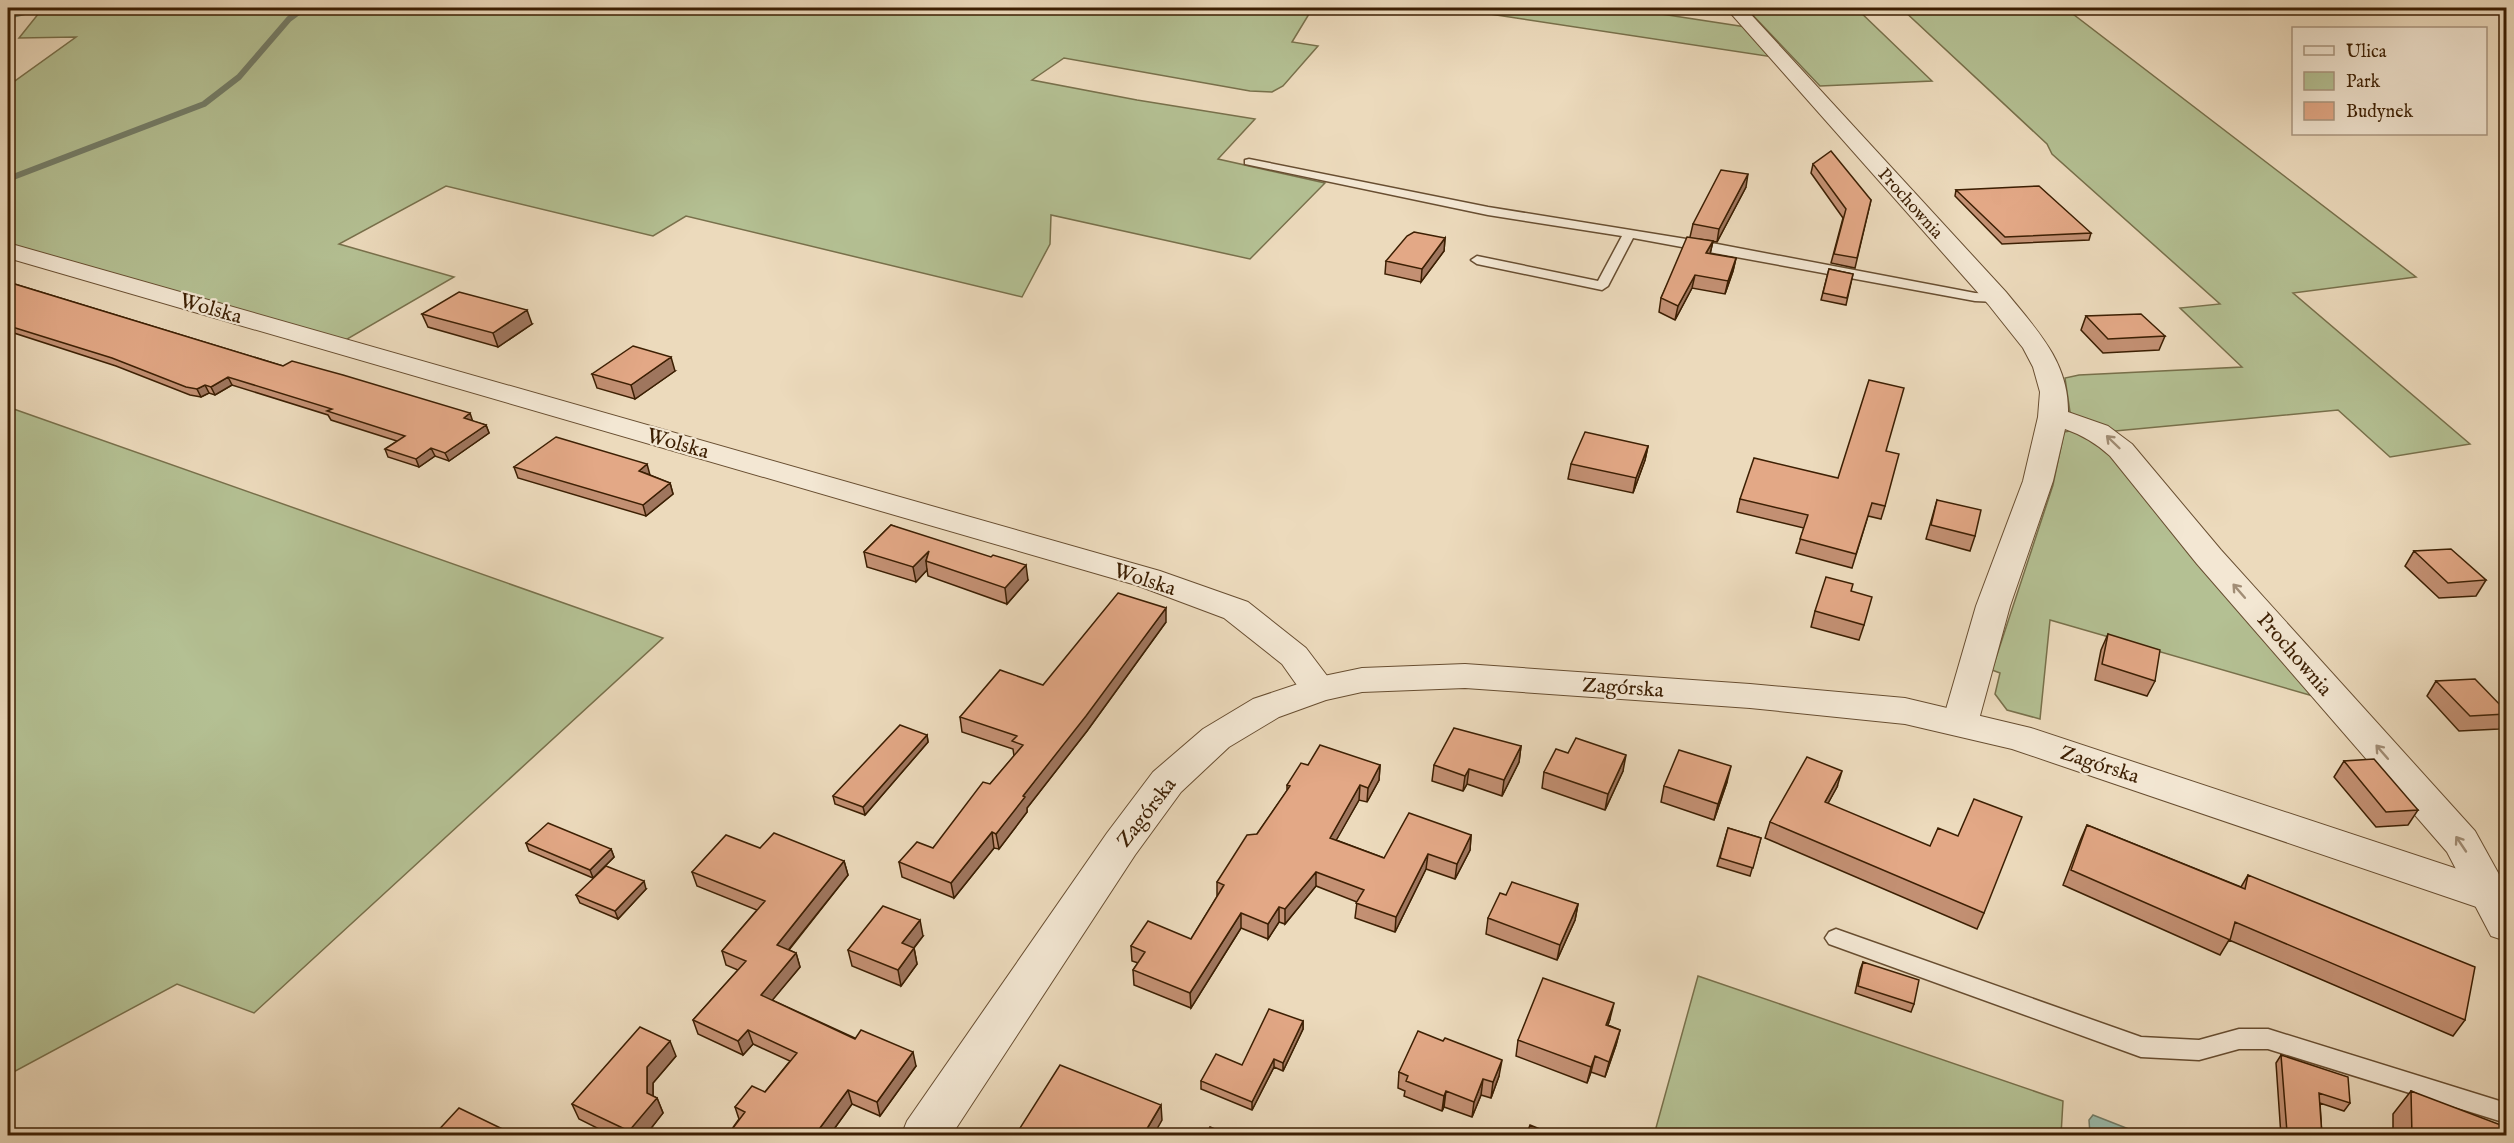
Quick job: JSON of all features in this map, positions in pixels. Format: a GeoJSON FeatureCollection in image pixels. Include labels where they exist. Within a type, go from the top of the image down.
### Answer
{"type":"FeatureCollection","features":[{"type":"Feature","properties":{"kind":"street","name":"Prochownia"},"geometry":{"type":"LineString","coordinates":[[1736,8],[1997,298],[2030,339],[2047,368],[2054,392],[2053,417],[2038,481],[1993,606],[1960,723]]}},
{"type":"Feature","properties":{"kind":"street","name":"Wolska"},"geometry":{"type":"LineString","coordinates":[[8,250],[1149,578],[1236,610],[1294,656],[1319,689]]}},
{"type":"Feature","properties":{"kind":"street","name":"Prochownia"},"geometry":{"type":"LineString","coordinates":[[2053,417],[2090,427],[2108,436],[2121,450],[2209,557],[2461,842],[2501,907]]}},
{"type":"Feature","properties":{"kind":"street","name":"Zagórska"},"geometry":{"type":"LineString","coordinates":[[924,1136],[1121,844],[1167,782],[1204,747],[1241,722],[1289,699],[1319,689],[1362,680],[1401,676],[1465,676],[1905,711],[2029,740],[2501,907]]}},
{"type":"Feature","properties":{"kind":"lane"},"geometry":{"type":"LineString","coordinates":[[1249,162],[1488,211],[1717,248],[1976,297],[1997,298]]}},
{"type":"Feature","properties":{"kind":"lane"},"geometry":{"type":"LineString","coordinates":[[1477,260],[1602,286],[1629,235]]}},
{"type":"Feature","properties":{"kind":"lane"},"geometry":{"type":"LineString","coordinates":[[1836,938],[2141,1047],[2199,1050],[2239,1039],[2268,1039],[2506,1113]]}},
{"type":"Feature","properties":{"kind":"green space"},"geometry":{"type":"Polygon","coordinates":[[[43,8],[1333,8],[1312,9],[1292,42],[1318,46],[1283,86],[1272,92],[1250,91],[1064,58],[1032,80],[1255,119],[1218,159],[1325,183],[1250,259],[1051,215],[1050,244],[1022,297],[686,216],[653,236],[446,186],[339,244],[454,277],[337,345],[8,250],[8,86],[76,37],[19,38],[43,8]]]}},
{"type":"Feature","properties":{"kind":"green space"},"geometry":{"type":"Polygon","coordinates":[[[1450,8],[1622,8],[1746,27],[1773,57],[1450,8]]]}},
{"type":"Feature","properties":{"kind":"green space"},"geometry":{"type":"Polygon","coordinates":[[[1746,8],[1856,8],[1932,81],[1820,86],[1746,8]]]}},
{"type":"Feature","properties":{"kind":"green space"},"geometry":{"type":"Polygon","coordinates":[[[1901,8],[2065,8],[2416,277],[2293,293],[2470,444],[2390,457],[2338,410],[2115,431],[2075,416],[2070,412],[2065,378],[2079,375],[2242,367],[2180,308],[2220,304],[2052,154],[2047,144],[1901,8]]]}},
{"type":"Feature","properties":{"kind":"green space"},"geometry":{"type":"Polygon","coordinates":[[[8,407],[663,638],[254,1013],[177,984],[8,1075],[8,407]]]}},
{"type":"Feature","properties":{"kind":"green space"},"geometry":{"type":"Polygon","coordinates":[[[2076,430],[2092,434],[2320,698],[2050,620],[2040,719],[2007,710],[1995,694],[2000,673],[1992,670],[2053,485],[2064,432],[2076,430]]]}},
{"type":"Feature","properties":{"kind":"green space"},"geometry":{"type":"Polygon","coordinates":[[[1698,976],[2063,1101],[2061,1135],[1654,1135],[1698,976]]]}},
{"type":"Feature","properties":{"kind":"shaded area"},"geometry":{"type":"Polygon","coordinates":[[[2093,1115],[2144,1135],[2090,1135],[2089,1120],[2093,1115]]]}},
{"type":"Feature","properties":{"kind":"building"},"geometry":{"type":"Polygon","coordinates":[[[1831,151],[1871,200],[1857,258],[1834,254],[1846,209],[1813,164],[1831,151]]]}},
{"type":"Feature","properties":{"kind":"building"},"geometry":{"type":"Polygon","coordinates":[[[1721,170],[1748,174],[1719,229],[1693,224],[1721,170]]]}},
{"type":"Feature","properties":{"kind":"building"},"geometry":{"type":"Polygon","coordinates":[[[2039,186],[2091,233],[2005,237],[1956,190],[2039,186]]]}},
{"type":"Feature","properties":{"kind":"building"},"geometry":{"type":"Polygon","coordinates":[[[1414,232],[1445,238],[1422,269],[1386,261],[1407,236],[1414,232]]]}},
{"type":"Feature","properties":{"kind":"building"},"geometry":{"type":"Polygon","coordinates":[[[1687,237],[1713,241],[1706,253],[1736,258],[1728,281],[1695,275],[1678,306],[1661,298],[1687,237]]]}},
{"type":"Feature","properties":{"kind":"building"},"geometry":{"type":"Polygon","coordinates":[[[1829,269],[1853,274],[1847,298],[1823,293],[1829,269]]]}},
{"type":"Feature","properties":{"kind":"building"},"geometry":{"type":"Polygon","coordinates":[[[8,282],[283,366],[292,361],[343,375],[470,413],[464,418],[486,425],[445,453],[431,448],[416,459],[385,449],[405,436],[327,411],[332,409],[228,377],[211,387],[205,385],[197,389],[186,387],[112,358],[9,326],[14,323],[8,321],[8,282]]]}},
{"type":"Feature","properties":{"kind":"building"},"geometry":{"type":"Polygon","coordinates":[[[459,292],[527,310],[493,333],[422,314],[459,292]]]}},
{"type":"Feature","properties":{"kind":"building"},"geometry":{"type":"Polygon","coordinates":[[[2141,314],[2165,336],[2108,339],[2086,316],[2141,314]]]}},
{"type":"Feature","properties":{"kind":"building"},"geometry":{"type":"Polygon","coordinates":[[[633,346],[671,357],[631,385],[592,374],[633,346]]]}},
{"type":"Feature","properties":{"kind":"building"},"geometry":{"type":"Polygon","coordinates":[[[1869,380],[1904,388],[1886,451],[1899,454],[1885,506],[1872,503],[1856,554],[1800,539],[1808,515],[1740,499],[1754,458],[1838,478],[1869,380]]]}},
{"type":"Feature","properties":{"kind":"building"},"geometry":{"type":"Polygon","coordinates":[[[1585,432],[1648,446],[1636,478],[1571,464],[1585,432]]]}},
{"type":"Feature","properties":{"kind":"building"},"geometry":{"type":"Polygon","coordinates":[[[556,437],[647,464],[639,471],[670,483],[643,505],[514,467],[556,437]]]}},
{"type":"Feature","properties":{"kind":"building"},"geometry":{"type":"Polygon","coordinates":[[[1937,500],[1981,510],[1975,536],[1931,525],[1937,500]]]}},
{"type":"Feature","properties":{"kind":"building"},"geometry":{"type":"Polygon","coordinates":[[[891,525],[991,557],[993,555],[1026,565],[1005,588],[926,561],[929,551],[913,567],[864,552],[891,525]]]}},
{"type":"Feature","properties":{"kind":"building"},"geometry":{"type":"Polygon","coordinates":[[[2451,549],[2486,580],[2448,583],[2414,551],[2451,549]]]}},
{"type":"Feature","properties":{"kind":"building"},"geometry":{"type":"Polygon","coordinates":[[[1826,577],[1853,584],[1851,591],[1872,597],[1864,625],[1815,611],[1826,577]]]}},
{"type":"Feature","properties":{"kind":"building"},"geometry":{"type":"Polygon","coordinates":[[[1118,593],[1166,608],[996,834],[992,832],[951,883],[899,862],[917,842],[933,848],[983,782],[990,784],[1023,745],[1012,741],[1017,736],[960,717],[1000,670],[1043,685],[1118,593]]]}},
{"type":"Feature","properties":{"kind":"building"},"geometry":{"type":"Polygon","coordinates":[[[2108,634],[2160,650],[2155,681],[2102,664],[2108,634]]]}},
{"type":"Feature","properties":{"kind":"building"},"geometry":{"type":"Polygon","coordinates":[[[2475,679],[2506,711],[2506,714],[2470,716],[2436,681],[2475,679]]]}},
{"type":"Feature","properties":{"kind":"building"},"geometry":{"type":"Polygon","coordinates":[[[900,725],[927,735],[863,807],[833,796],[900,725]]]}},
{"type":"Feature","properties":{"kind":"building"},"geometry":{"type":"Polygon","coordinates":[[[1454,728],[1521,746],[1504,780],[1469,769],[1465,776],[1434,765],[1454,728]]]}},
{"type":"Feature","properties":{"kind":"building"},"geometry":{"type":"Polygon","coordinates":[[[1576,738],[1626,755],[1608,794],[1544,772],[1556,749],[1568,753],[1576,738]]]}},
{"type":"Feature","properties":{"kind":"building"},"geometry":{"type":"Polygon","coordinates":[[[1320,745],[1380,765],[1368,788],[1360,785],[1330,838],[1384,858],[1409,813],[1471,835],[1457,864],[1428,854],[1396,917],[1356,903],[1364,890],[1316,872],[1285,909],[1279,907],[1268,924],[1241,913],[1190,993],[1133,970],[1145,952],[1131,946],[1148,921],[1191,939],[1224,885],[1217,882],[1247,835],[1257,834],[1290,786],[1287,785],[1301,763],[1308,765],[1320,745]]]}},
{"type":"Feature","properties":{"kind":"building"},"geometry":{"type":"Polygon","coordinates":[[[1679,750],[1731,766],[1718,804],[1664,786],[1679,750]]]}},
{"type":"Feature","properties":{"kind":"building"},"geometry":{"type":"Polygon","coordinates":[[[1807,757],[1842,771],[1825,802],[1930,846],[1938,828],[1958,836],[1974,799],[2022,817],[1984,913],[1770,822],[1807,757]]]}},
{"type":"Feature","properties":{"kind":"building"},"geometry":{"type":"Polygon","coordinates":[[[2374,759],[2418,810],[2386,812],[2344,761],[2374,759]]]}},
{"type":"Feature","properties":{"kind":"building"},"geometry":{"type":"Polygon","coordinates":[[[548,823],[611,849],[590,870],[526,843],[548,823]]]}},
{"type":"Feature","properties":{"kind":"building"},"geometry":{"type":"Polygon","coordinates":[[[2087,825],[2245,889],[2248,875],[2475,967],[2465,1020],[2235,922],[2230,940],[2071,870],[2087,825]]]}},
{"type":"Feature","properties":{"kind":"building"},"geometry":{"type":"Polygon","coordinates":[[[1728,828],[1761,838],[1753,868],[1720,858],[1728,828]]]}},
{"type":"Feature","properties":{"kind":"building"},"geometry":{"type":"Polygon","coordinates":[[[774,833],[844,861],[777,945],[796,953],[761,995],[855,1039],[861,1030],[913,1052],[877,1102],[848,1090],[814,1136],[727,1136],[745,1112],[735,1107],[752,1086],[765,1092],[797,1053],[748,1030],[738,1041],[693,1020],[746,961],[722,951],[765,901],[692,872],[726,835],[760,848],[774,833]]]}},
{"type":"Feature","properties":{"kind":"building"},"geometry":{"type":"Polygon","coordinates":[[[606,866],[644,881],[615,911],[576,895],[606,866]]]}},
{"type":"Feature","properties":{"kind":"building"},"geometry":{"type":"Polygon","coordinates":[[[1512,882],[1578,904],[1560,945],[1488,918],[1500,893],[1506,895],[1512,882]]]}},
{"type":"Feature","properties":{"kind":"building"},"geometry":{"type":"Polygon","coordinates":[[[883,906],[920,920],[902,943],[914,948],[898,970],[848,950],[883,906]]]}},
{"type":"Feature","properties":{"kind":"building"},"geometry":{"type":"Polygon","coordinates":[[[1863,962],[1919,980],[1914,1004],[1858,986],[1863,962]]]}},
{"type":"Feature","properties":{"kind":"building"},"geometry":{"type":"Polygon","coordinates":[[[1543,978],[1614,1003],[1606,1025],[1620,1030],[1609,1062],[1595,1056],[1591,1067],[1518,1040],[1543,978]]]}},
{"type":"Feature","properties":{"kind":"building"},"geometry":{"type":"Polygon","coordinates":[[[1269,1009],[1303,1021],[1283,1063],[1274,1059],[1252,1102],[1201,1081],[1216,1054],[1242,1065],[1269,1009]]]}},
{"type":"Feature","properties":{"kind":"building"},"geometry":{"type":"Polygon","coordinates":[[[640,1027],[670,1041],[647,1067],[647,1093],[657,1098],[629,1131],[572,1104],[640,1027]]]}},
{"type":"Feature","properties":{"kind":"building"},"geometry":{"type":"Polygon","coordinates":[[[1418,1031],[1443,1041],[1445,1038],[1502,1060],[1493,1082],[1483,1079],[1474,1102],[1446,1091],[1444,1096],[1406,1081],[1408,1076],[1399,1072],[1418,1031]]]}},
{"type":"Feature","properties":{"kind":"building"},"geometry":{"type":"Polygon","coordinates":[[[2281,1055],[2348,1077],[2350,1103],[2319,1093],[2322,1136],[2297,1136],[2287,1132],[2281,1055]]]}},
{"type":"Feature","properties":{"kind":"building"},"geometry":{"type":"Polygon","coordinates":[[[1060,1065],[1161,1105],[1145,1132],[1153,1136],[1015,1136],[1060,1065]]]}},
{"type":"Feature","properties":{"kind":"building"},"geometry":{"type":"Polygon","coordinates":[[[2411,1091],[2506,1127],[2506,1136],[2412,1136],[2411,1091]]]}},
{"type":"Feature","properties":{"kind":"building"},"geometry":{"type":"Polygon","coordinates":[[[459,1108],[517,1136],[433,1136],[459,1108]]]}},
{"type":"Feature","properties":{"kind":"building"},"geometry":{"type":"Polygon","coordinates":[[[1530,1125],[1557,1136],[1526,1136],[1530,1125]]]}},
{"type":"Feature","properties":{"kind":"building"},"geometry":{"type":"Polygon","coordinates":[[[1210,1127],[1232,1136],[1205,1136],[1210,1127]]]}},
{"type":"Feature","properties":{"kind":"building"},"geometry":{"type":"Polygon","coordinates":[[[71,1130],[80,1136],[65,1136],[71,1130]]]}},
{"type":"Feature","properties":{"kind":"waterway"},"geometry":{"type":"LineString","coordinates":[[8,16],[41,8]]}},
{"type":"Feature","properties":{"kind":"waterway"},"geometry":{"type":"LineString","coordinates":[[8,179],[204,104],[239,77],[289,19],[304,8]]}}]}
